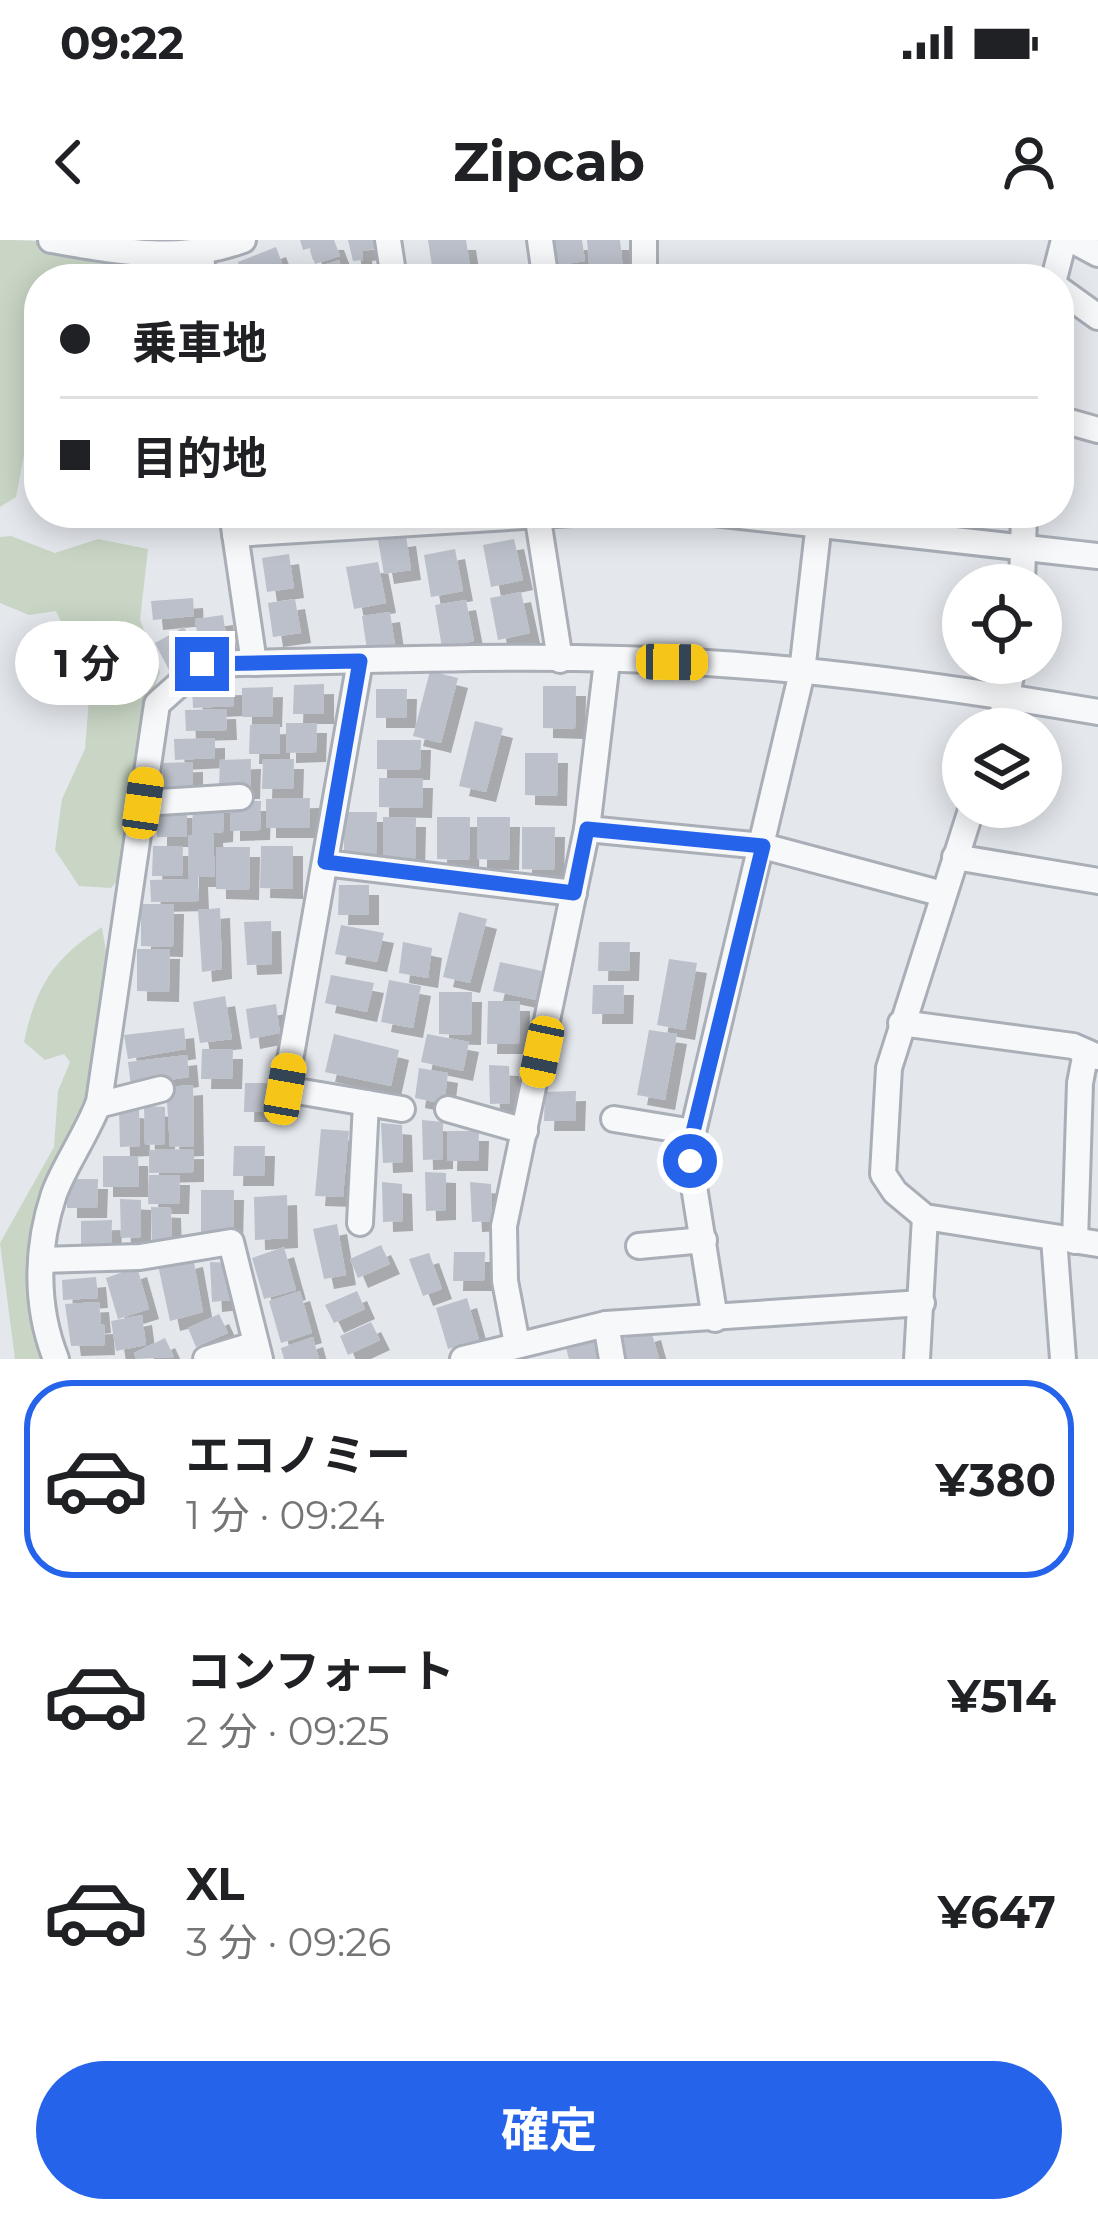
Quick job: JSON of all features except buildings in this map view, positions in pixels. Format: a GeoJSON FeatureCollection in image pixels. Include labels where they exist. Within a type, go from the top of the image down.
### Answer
{"type":"FeatureCollection","features":[{"type":"Feature","properties":{"kind":"street"},"geometry":{"type":"LineString","coordinates":[[51,240],[149,255],[201,252],[243,240]]}},
{"type":"Feature","properties":{"kind":"street"},"geometry":{"type":"LineString","coordinates":[[1068,240],[1098,254]]}},
{"type":"Feature","properties":{"kind":"street"},"geometry":{"type":"LineString","coordinates":[[201,252],[202,264]]}},
{"type":"Feature","properties":{"kind":"street"},"geometry":{"type":"LineString","coordinates":[[235,528],[254,663]]}},
{"type":"Feature","properties":{"kind":"street"},"geometry":{"type":"LineString","coordinates":[[539,528],[560,660]]}},
{"type":"Feature","properties":{"kind":"street"},"geometry":{"type":"LineString","coordinates":[[715,1319],[690,1161],[693,1132],[802,671],[819,528]]}},
{"type":"Feature","properties":{"kind":"street"},"geometry":{"type":"LineString","coordinates":[[890,528],[1098,556]]}},
{"type":"Feature","properties":{"kind":"street"},"geometry":{"type":"LineString","coordinates":[[1023,564],[1024,528]]}},
{"type":"Feature","properties":{"kind":"street"},"geometry":{"type":"LineString","coordinates":[[360,661],[285,1089],[401,1109]]}},
{"type":"Feature","properties":{"kind":"street"},"geometry":{"type":"LineString","coordinates":[[517,1344],[505,1281],[504,1226],[587,829],[607,661]]}},
{"type":"Feature","properties":{"kind":"street"},"geometry":{"type":"LineString","coordinates":[[56,1359],[38,1280],[54,1193],[98,1106],[157,704],[202,664],[705,663],[802,671],[1098,712]]}},
{"type":"Feature","properties":{"kind":"street"},"geometry":{"type":"LineString","coordinates":[[1005,708],[1010,684]]}},
{"type":"Feature","properties":{"kind":"street"},"geometry":{"type":"LineString","coordinates":[[143,803],[239,797]]}},
{"type":"Feature","properties":{"kind":"street"},"geometry":{"type":"LineString","coordinates":[[965,828],[889,1068],[883,1174],[895,1192],[925,1217],[1076,1241]]}},
{"type":"Feature","properties":{"kind":"street"},"geometry":{"type":"LineString","coordinates":[[587,829],[763,846],[943,894]]}},
{"type":"Feature","properties":{"kind":"street"},"geometry":{"type":"LineString","coordinates":[[955,857],[1098,881]]}},
{"type":"Feature","properties":{"kind":"street"},"geometry":{"type":"LineString","coordinates":[[325,862],[574,893]]}},
{"type":"Feature","properties":{"kind":"street"},"geometry":{"type":"LineString","coordinates":[[901,1023],[1073,1046],[1092,1054],[1080,1083],[1076,1241],[1063,1359]]}},
{"type":"Feature","properties":{"kind":"street"},"geometry":{"type":"LineString","coordinates":[[98,1106],[161,1088]]}},
{"type":"Feature","properties":{"kind":"street"},"geometry":{"type":"LineString","coordinates":[[360,1223],[366,1103]]}},
{"type":"Feature","properties":{"kind":"street"},"geometry":{"type":"LineString","coordinates":[[448,1109],[525,1131]]}},
{"type":"Feature","properties":{"kind":"street"},"geometry":{"type":"LineString","coordinates":[[614,1119],[693,1132]]}},
{"type":"Feature","properties":{"kind":"street"},"geometry":{"type":"LineString","coordinates":[[917,1359],[925,1217]]}},
{"type":"Feature","properties":{"kind":"street"},"geometry":{"type":"LineString","coordinates":[[639,1246],[704,1240]]}},
{"type":"Feature","properties":{"kind":"street"},"geometry":{"type":"LineString","coordinates":[[41,1260],[140,1257],[231,1242],[258,1352],[206,1359]]}},
{"type":"Feature","properties":{"kind":"street"},"geometry":{"type":"LineString","coordinates":[[463,1359],[606,1324],[922,1303]]}},
{"type":"Feature","properties":{"kind":"street"},"geometry":{"type":"LineString","coordinates":[[606,1324],[612,1359]]}},
{"type":"Feature","properties":{"kind":"green space"},"geometry":{"type":"Polygon","coordinates":[[[0,240],[87,251],[112,264],[24,264],[24,455],[16,497],[0,507],[0,240]]]}},
{"type":"Feature","properties":{"kind":"green space"},"geometry":{"type":"Polygon","coordinates":[[[11,536],[55,553],[98,539],[148,549],[140,620],[160,672],[135,766],[132,864],[111,888],[79,886],[55,850],[62,799],[85,749],[89,698],[79,659],[56,611],[29,615],[0,603],[0,537],[11,536]]]}},
{"type":"Feature","properties":{"kind":"green space"},"geometry":{"type":"Polygon","coordinates":[[[102,927],[108,964],[100,1112],[46,1221],[49,1359],[15,1359],[0,1243],[54,1147],[58,1091],[70,1062],[64,1054],[45,1060],[24,1042],[34,1005],[50,975],[71,950],[102,927]]]}},
{"type":"Feature","properties":{"kind":"route"},"geometry":{"type":"LineString","coordinates":[[202,664],[360,661],[325,862],[574,893],[587,829],[763,846],[693,1132],[690,1161]]}}]}
